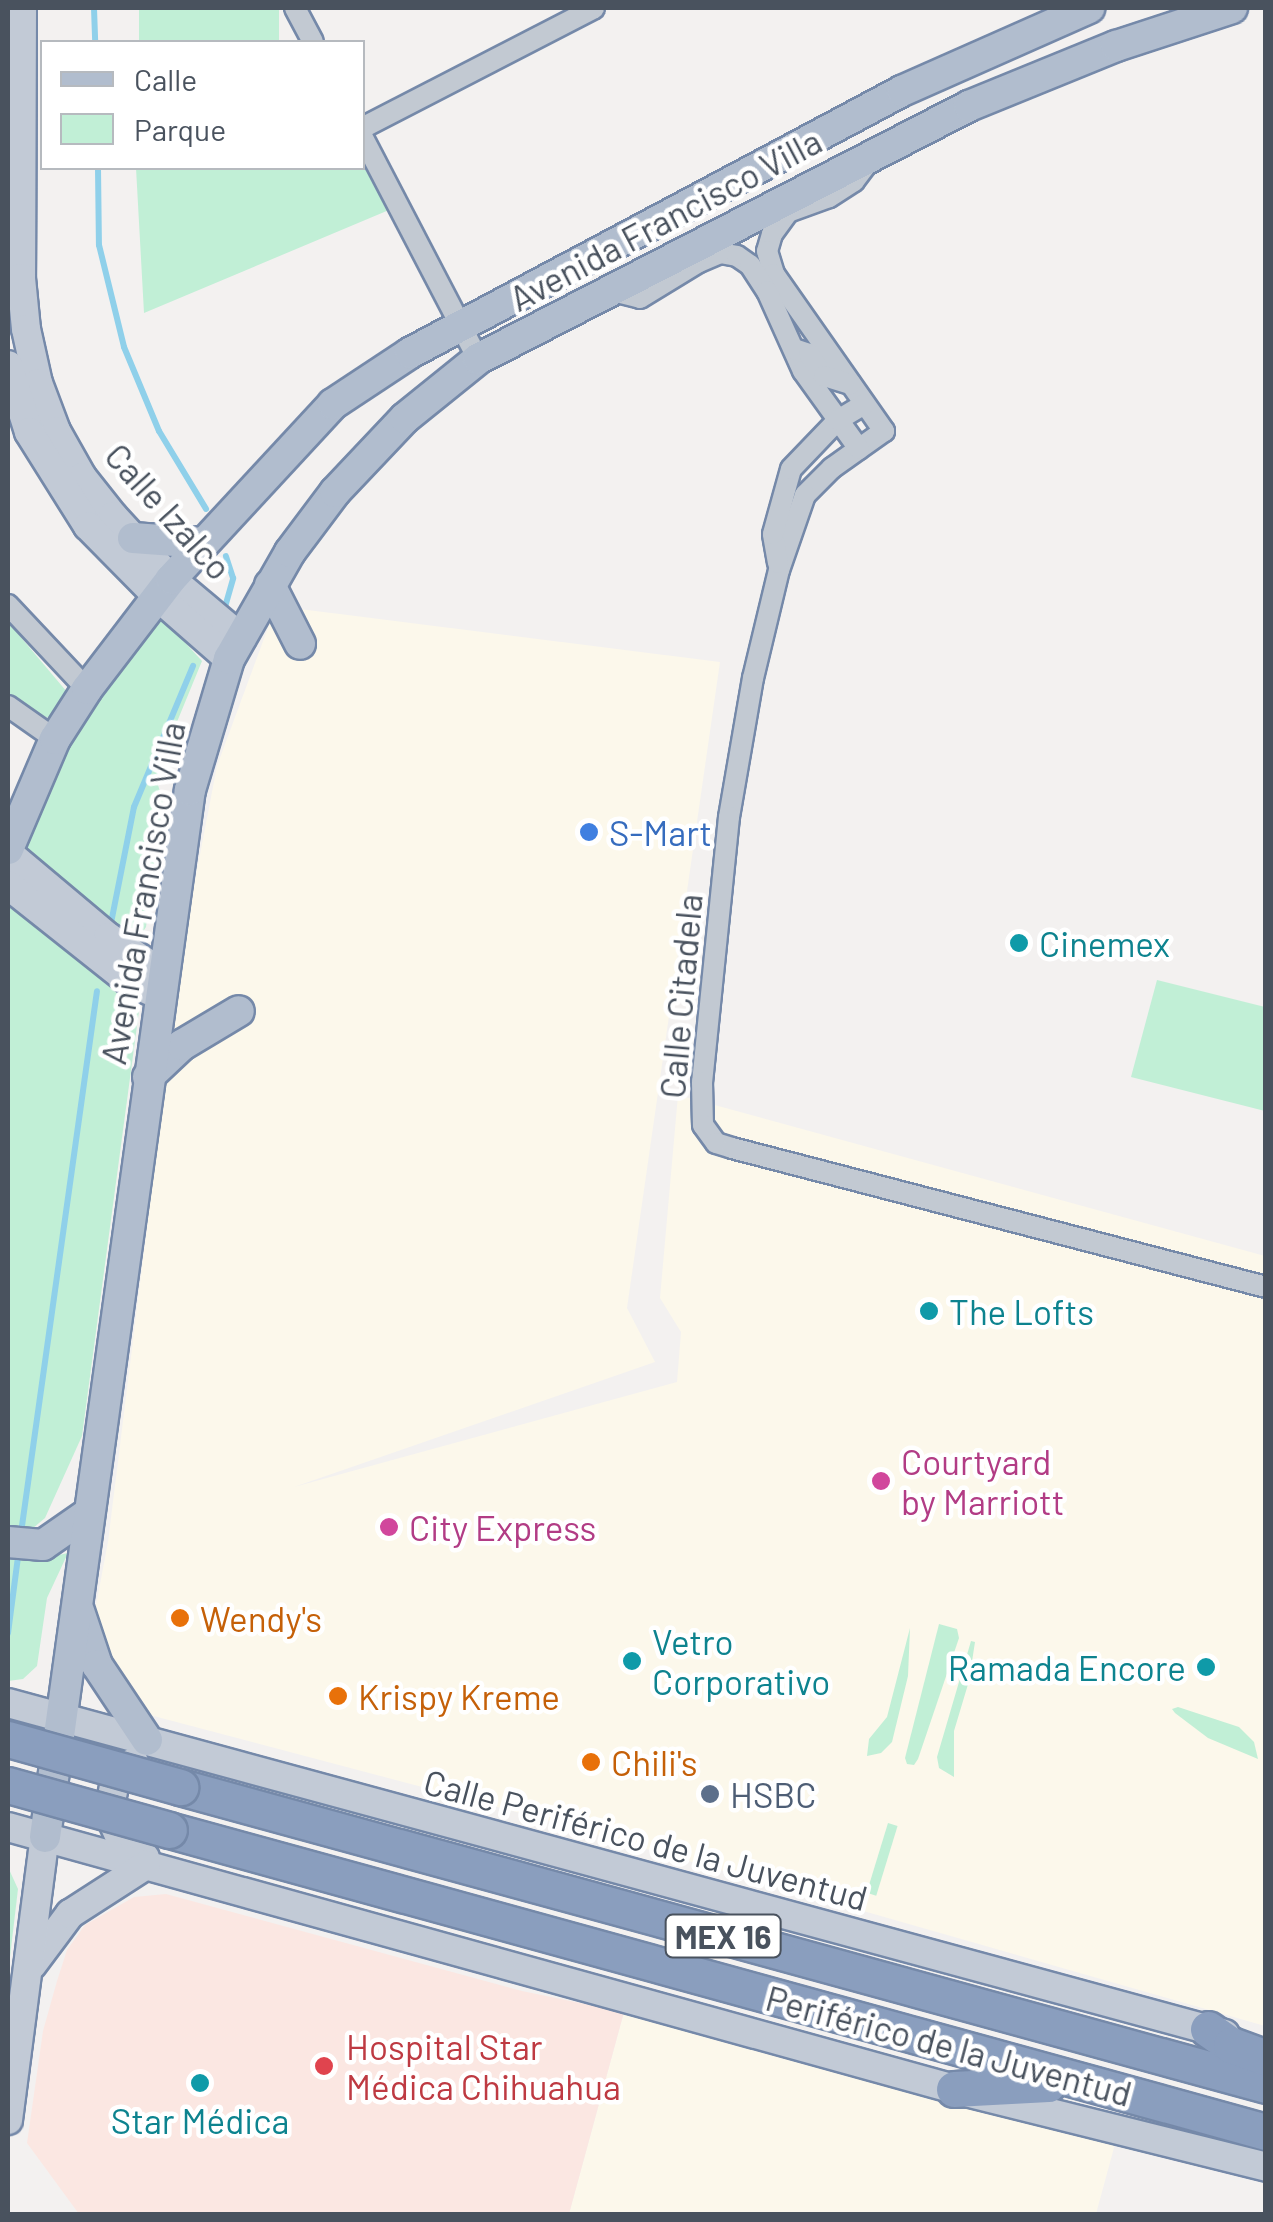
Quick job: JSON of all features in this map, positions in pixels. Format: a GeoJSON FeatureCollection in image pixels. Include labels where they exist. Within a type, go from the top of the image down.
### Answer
{"type":"FeatureCollection","features":[{"type":"Feature","properties":{"kind":"highway","name":"Periférico de la Juventud"},"geometry":{"type":"LineString","coordinates":[[8,1738],[1266,2085]]}},
{"type":"Feature","properties":{"kind":"highway","name":"Periférico de la Juventud"},"geometry":{"type":"LineString","coordinates":[[8,1785],[1266,2132]]}},
{"type":"Feature","properties":{"kind":"highway"},"geometry":{"type":"LineString","coordinates":[[1010,2015],[1061,2016],[1266,2075]]}},
{"type":"Feature","properties":{"kind":"highway"},"geometry":{"type":"LineString","coordinates":[[1208,2030],[1231,2046],[1266,2058]]}},
{"type":"Feature","properties":{"kind":"highway"},"geometry":{"type":"LineString","coordinates":[[954,2089],[1079,2082]]}},
{"type":"Feature","properties":{"kind":"highway"},"geometry":{"type":"LineString","coordinates":[[1192,2111],[1266,2147]]}},
{"type":"Feature","properties":{"kind":"main road","name":"Calle Izalco"},"geometry":{"type":"LineString","coordinates":[[22,8],[21,278],[17,329],[56,431],[82,477],[133,538],[164,587]]}},
{"type":"Feature","properties":{"kind":"main road","name":"Avenida Francisco Villa"},"geometry":{"type":"LineString","coordinates":[[8,851],[56,739],[87,689],[164,587],[333,404],[373,374],[459,326],[902,91],[1089,8]]}},
{"type":"Feature","properties":{"kind":"main road","name":"Avenida Francisco Villa"},"geometry":{"type":"LineString","coordinates":[[8,2120],[160,984],[190,790],[235,649],[270,585],[335,492],[406,418],[478,359],[969,106],[1116,46],[1232,8]]}},
{"type":"Feature","properties":{"kind":"main road","name":"Calle Izalco"},"geometry":{"type":"LineString","coordinates":[[8,365],[29,432],[88,526],[235,649]]}},
{"type":"Feature","properties":{"kind":"main road"},"geometry":{"type":"LineString","coordinates":[[133,538],[203,543]]}},
{"type":"Feature","properties":{"kind":"main road"},"geometry":{"type":"LineString","coordinates":[[270,585],[300,644]]}},
{"type":"Feature","properties":{"kind":"main road"},"geometry":{"type":"LineString","coordinates":[[8,851],[160,984]]}},
{"type":"Feature","properties":{"kind":"main road"},"geometry":{"type":"LineString","coordinates":[[8,885],[130,982],[160,984]]}},
{"type":"Feature","properties":{"kind":"main road"},"geometry":{"type":"LineString","coordinates":[[148,1078],[182,1045],[239,1012]]}},
{"type":"Feature","properties":{"kind":"main road"},"geometry":{"type":"LineString","coordinates":[[20,1544],[54,1540],[89,1512]]}},
{"type":"Feature","properties":{"kind":"main road"},"geometry":{"type":"LineString","coordinates":[[77,1602],[97,1665],[147,1740]]}},
{"type":"Feature","properties":{"kind":"main road","name":"Calle Periférico de la Juventud"},"geometry":{"type":"LineString","coordinates":[[8,1703],[1266,2044]]}},
{"type":"Feature","properties":{"kind":"main road"},"geometry":{"type":"LineString","coordinates":[[251,1896],[236,1884],[145,1858],[123,1845],[109,1813],[114,1780],[124,1766],[154,1759],[266,1790],[299,1782]]}},
{"type":"Feature","properties":{"kind":"main road"},"geometry":{"type":"LineString","coordinates":[[8,1827],[954,2089],[1266,2167]]}},
{"type":"Feature","properties":{"kind":"main road"},"geometry":{"type":"LineString","coordinates":[[28,1970],[70,1914],[146,1865]]}},
{"type":"Feature","properties":{"kind":"street"},"geometry":{"type":"LineString","coordinates":[[295,8],[313,40]]}},
{"type":"Feature","properties":{"kind":"street"},"geometry":{"type":"LineString","coordinates":[[365,126],[594,8]]}},
{"type":"Feature","properties":{"kind":"street"},"geometry":{"type":"LineString","coordinates":[[365,142],[478,359]]}},
{"type":"Feature","properties":{"kind":"street"},"geometry":{"type":"LineString","coordinates":[[779,570],[804,495],[884,431],[774,274],[766,251],[772,234],[788,212],[854,182],[876,152]]}},
{"type":"Feature","properties":{"kind":"street"},"geometry":{"type":"LineString","coordinates":[[609,290],[640,298],[699,262],[720,253],[737,256],[750,265],[767,291],[794,349],[858,449]]}},
{"type":"Feature","properties":{"kind":"street"},"geometry":{"type":"LineString","coordinates":[[794,349],[810,354],[824,376],[851,384]]}},
{"type":"Feature","properties":{"kind":"street"},"geometry":{"type":"LineString","coordinates":[[779,570],[774,534],[791,469],[838,420],[865,404]]}},
{"type":"Feature","properties":{"kind":"street","name":"Calle Citadela"},"geometry":{"type":"LineString","coordinates":[[779,570],[753,678],[729,817],[702,1082],[703,1124],[709,1136],[732,1148],[1266,1287]]}},
{"type":"Feature","properties":{"kind":"street"},"geometry":{"type":"LineString","coordinates":[[8,605],[87,689]]}},
{"type":"Feature","properties":{"kind":"street"},"geometry":{"type":"LineString","coordinates":[[8,706],[56,739]]}},
{"type":"Feature","properties":{"kind":"street","name":"Calle Citadela"},"geometry":{"type":"LineString","coordinates":[[1223,1278],[1266,1295]]}},
{"type":"Feature","properties":{"kind":"shaded area"},"geometry":{"type":"Polygon","coordinates":[[[276,606],[720,662],[627,1308],[655,1362],[294,1487],[677,1382],[681,1332],[660,1298],[678,1095],[1265,1256],[1265,2026],[528,1815],[146,1714],[108,1662],[96,1605],[108,1542],[181,953],[217,766],[276,606]]]}},
{"type":"Feature","properties":{"kind":"shaded area","name":"Hospital Star Médica Chihuahua"},"geometry":{"type":"Polygon","coordinates":[[[166,1894],[522,1991],[624,2012],[569,2214],[79,2214],[27,2143],[43,2031],[67,1950],[85,1925],[134,1897],[166,1894]]]}},
{"type":"Feature","properties":{"kind":"shaded area"},"geometry":{"type":"Polygon","coordinates":[[[624,2012],[1115,2144],[1096,2214],[569,2214],[624,2012]]]}},
{"type":"Feature","properties":{"kind":"green space"},"geometry":{"type":"Polygon","coordinates":[[[139,8],[279,8],[279,40],[139,40],[139,8]]]}},
{"type":"Feature","properties":{"kind":"green space"},"geometry":{"type":"Polygon","coordinates":[[[365,166],[389,210],[144,313],[136,170],[365,170],[365,166]]]}},
{"type":"Feature","properties":{"kind":"green space"},"geometry":{"type":"Polygon","coordinates":[[[158,613],[202,661],[163,756],[158,785],[163,801],[146,927],[139,938],[129,937],[24,846],[71,741],[158,613]]]}},
{"type":"Feature","properties":{"kind":"green space"},"geometry":{"type":"Polygon","coordinates":[[[8,622],[67,692],[50,718],[34,714],[8,695],[8,622]]]}},
{"type":"Feature","properties":{"kind":"green space"},"geometry":{"type":"Polygon","coordinates":[[[8,903],[139,1011],[82,1436],[45,1518],[32,1529],[12,1532],[8,1531],[8,903]]]}},
{"type":"Feature","properties":{"kind":"green space"},"geometry":{"type":"Polygon","coordinates":[[[1157,980],[1265,1007],[1265,1111],[1131,1077],[1157,980]]]}},
{"type":"Feature","properties":{"kind":"green space"},"geometry":{"type":"Polygon","coordinates":[[[68,1553],[47,1598],[37,1666],[23,1679],[8,1681],[8,1554],[50,1557],[68,1553]]]}},
{"type":"Feature","properties":{"kind":"green space"},"geometry":{"type":"Polygon","coordinates":[[[939,1624],[957,1629],[959,1638],[918,1759],[914,1765],[907,1764],[905,1758],[939,1624]]]}},
{"type":"Feature","properties":{"kind":"green space"},"geometry":{"type":"Polygon","coordinates":[[[910,1628],[908,1676],[892,1742],[881,1753],[867,1756],[869,1739],[887,1717],[910,1628]]]}},
{"type":"Feature","properties":{"kind":"green space"},"geometry":{"type":"Polygon","coordinates":[[[971,1641],[975,1642],[969,1681],[954,1731],[954,1777],[939,1768],[937,1757],[971,1641]]]}},
{"type":"Feature","properties":{"kind":"green space"},"geometry":{"type":"Polygon","coordinates":[[[1178,1707],[1239,1727],[1254,1742],[1258,1759],[1208,1738],[1175,1713],[1172,1709],[1178,1707]]]}},
{"type":"Feature","properties":{"kind":"green space"},"geometry":{"type":"Polygon","coordinates":[[[888,1823],[898,1826],[876,1896],[867,1893],[888,1823]]]}},
{"type":"Feature","properties":{"kind":"green space"},"geometry":{"type":"Polygon","coordinates":[[[8,1867],[18,1889],[8,1974],[8,1867]]]}},
{"type":"Feature","properties":{"kind":"waterway"},"geometry":{"type":"LineString","coordinates":[[94,8],[95,40]]}},
{"type":"Feature","properties":{"kind":"waterway"},"geometry":{"type":"LineString","coordinates":[[98,170],[99,245],[124,347],[159,431],[206,509]]}},
{"type":"Feature","properties":{"kind":"waterway"},"geometry":{"type":"LineString","coordinates":[[223,614],[233,578],[226,556]]}},
{"type":"Feature","properties":{"kind":"waterway"},"geometry":{"type":"LineString","coordinates":[[111,923],[134,807],[193,666]]}},
{"type":"Feature","properties":{"kind":"waterway"},"geometry":{"type":"LineString","coordinates":[[21,1533],[97,991]]}},
{"type":"Feature","properties":{"kind":"waterway"},"geometry":{"type":"LineString","coordinates":[[8,1633],[19,1550]]}},
{"type":"Feature","properties":{"kind":"place","name":"S-Mart"},"geometry":{"type":"Point","coordinates":[589,832]}},
{"type":"Feature","properties":{"kind":"place","name":"Cinemex"},"geometry":{"type":"Point","coordinates":[1019,943]}},
{"type":"Feature","properties":{"kind":"place","name":"The Lofts"},"geometry":{"type":"Point","coordinates":[929,1311]}},
{"type":"Feature","properties":{"kind":"place","name":"Courtyard by Marriott"},"geometry":{"type":"Point","coordinates":[881,1481]}},
{"type":"Feature","properties":{"kind":"place","name":"City Express"},"geometry":{"type":"Point","coordinates":[389,1527]}},
{"type":"Feature","properties":{"kind":"place","name":"Wendy's"},"geometry":{"type":"Point","coordinates":[180,1618]}},
{"type":"Feature","properties":{"kind":"place","name":"Vetro Corporativo"},"geometry":{"type":"Point","coordinates":[632,1661]}},
{"type":"Feature","properties":{"kind":"place","name":"Ramada Encore"},"geometry":{"type":"Point","coordinates":[1206,1667]}},
{"type":"Feature","properties":{"kind":"place","name":"Krispy Kreme"},"geometry":{"type":"Point","coordinates":[338,1696]}},
{"type":"Feature","properties":{"kind":"place","name":"Chili's"},"geometry":{"type":"Point","coordinates":[591,1762]}},
{"type":"Feature","properties":{"kind":"place","name":"HSBC"},"geometry":{"type":"Point","coordinates":[710,1794]}},
{"type":"Feature","properties":{"kind":"place","name":"Hospital Star Médica Chihuahua"},"geometry":{"type":"Point","coordinates":[324,2066]}},
{"type":"Feature","properties":{"kind":"place","name":"Star Médica"},"geometry":{"type":"Point","coordinates":[200,2083]}}]}
